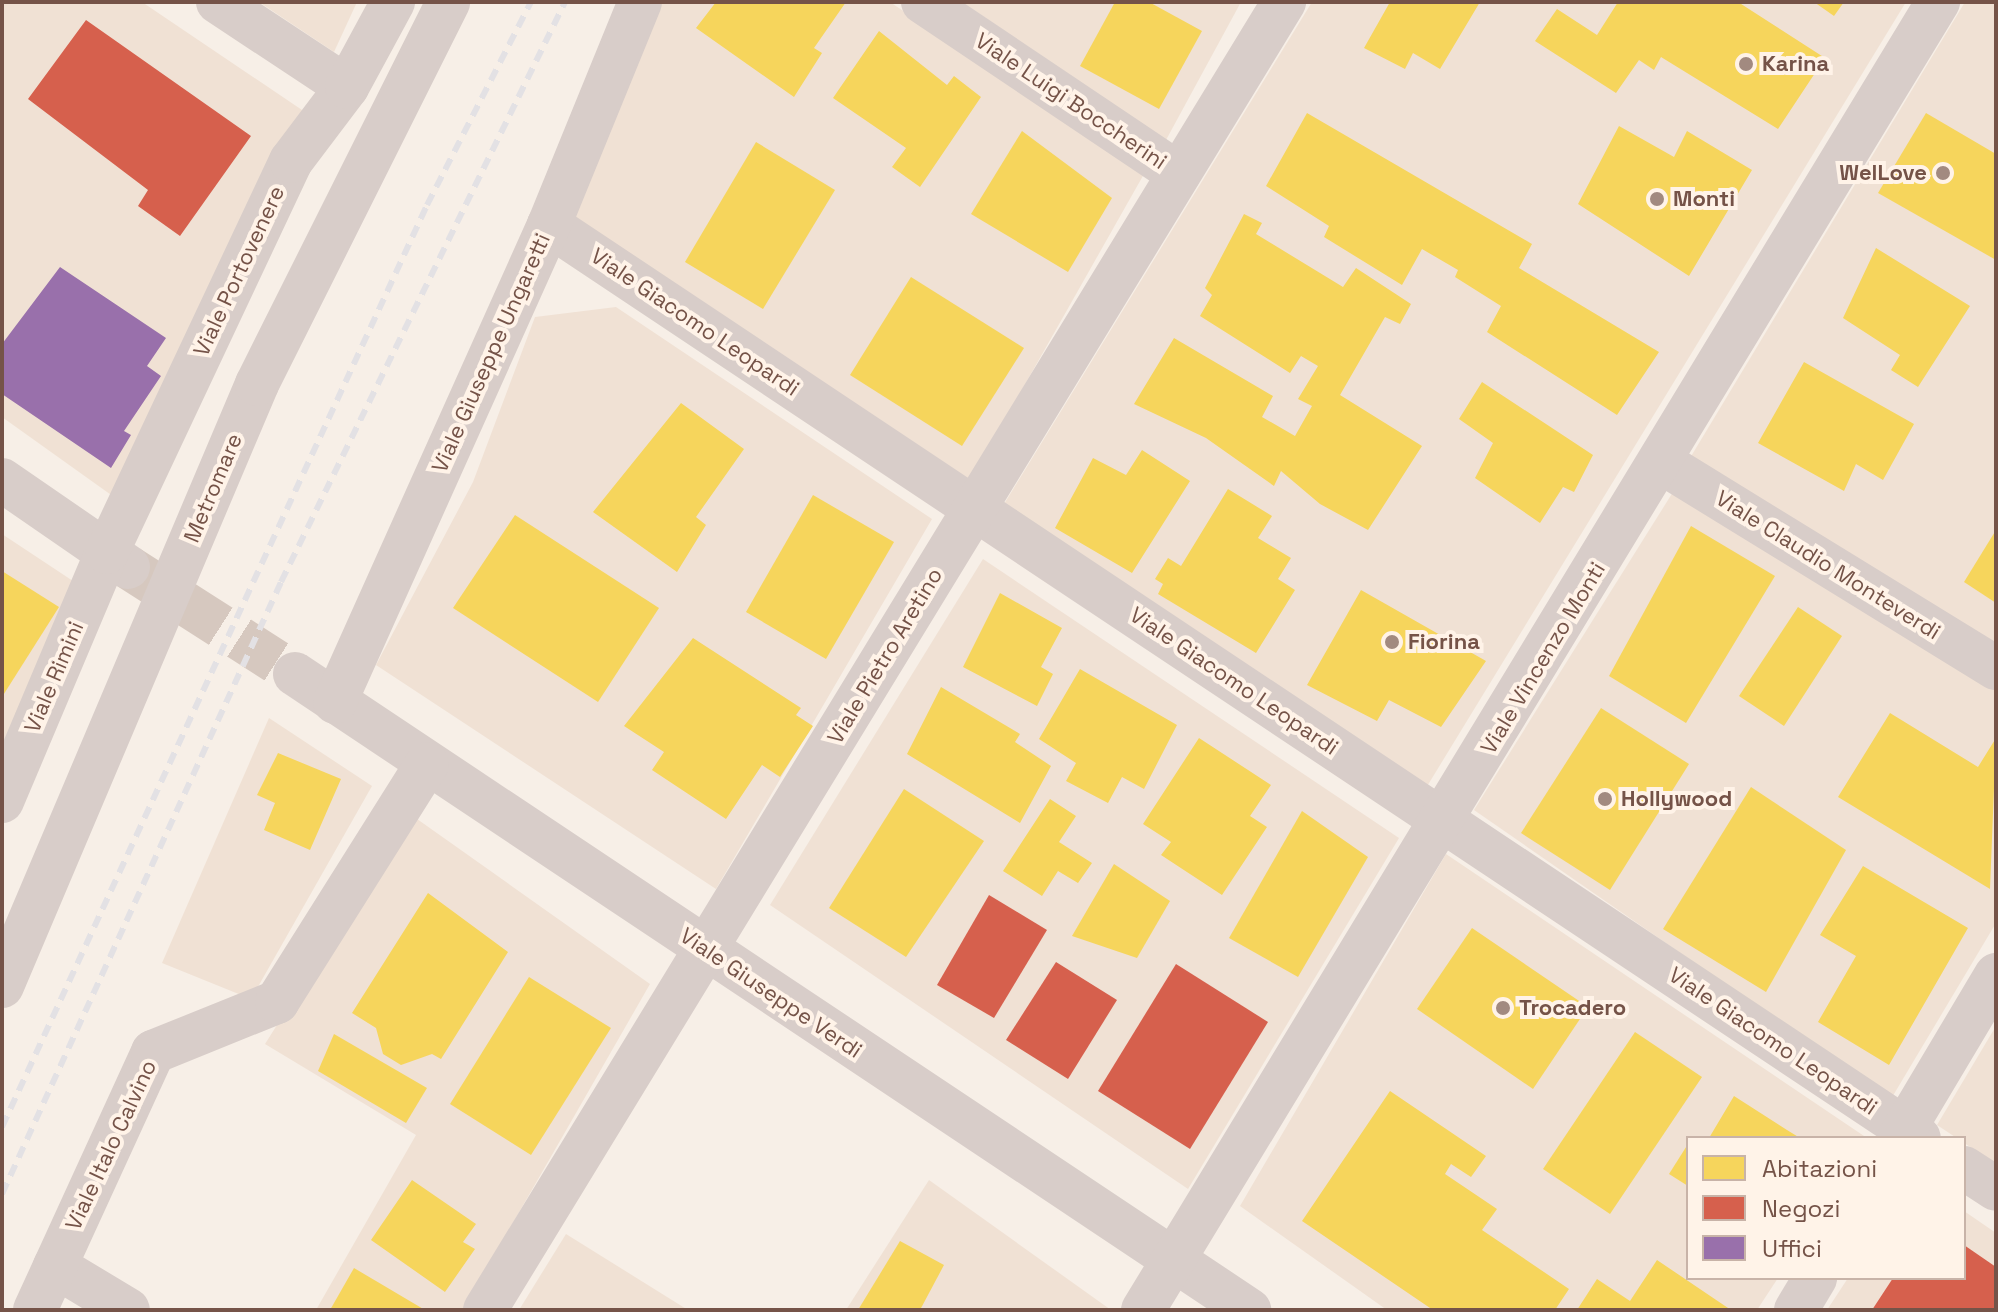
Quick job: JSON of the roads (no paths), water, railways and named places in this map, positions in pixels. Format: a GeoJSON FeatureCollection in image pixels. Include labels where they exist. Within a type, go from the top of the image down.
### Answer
{"type":"FeatureCollection","features":[{"type":"Feature","properties":{"kind":"street"},"geometry":{"type":"LineString","coordinates":[[218,2],[347,87]]}},
{"type":"Feature","properties":{"kind":"street","name":"Viale Portovenere"},"geometry":{"type":"LineString","coordinates":[[117,559],[291,161],[347,87],[393,2]]}},
{"type":"Feature","properties":{"kind":"street","name":"Metromare"},"geometry":{"type":"LineString","coordinates":[[2,986],[257,384],[448,2]]}},
{"type":"Feature","properties":{"kind":"street","name":"Viale Giuseppe Ungaretti"},"geometry":{"type":"LineString","coordinates":[[335,702],[549,225],[640,2]]}},
{"type":"Feature","properties":{"kind":"street","name":"Viale Luigi Boccherini"},"geometry":{"type":"LineString","coordinates":[[923,2],[1179,174]]}},
{"type":"Feature","properties":{"kind":"street","name":"Viale Pietro Aretino"},"geometry":{"type":"LineString","coordinates":[[485,1310],[1284,2]]}},
{"type":"Feature","properties":{"kind":"street","name":"Viale Vincenzo Monti"},"geometry":{"type":"LineString","coordinates":[[1143,1310],[1445,822],[1938,2]]}},
{"type":"Feature","properties":{"kind":"street","name":"Viale Giacomo Leopardi"},"geometry":{"type":"LineString","coordinates":[[549,225],[1445,822],[1908,1135]]}},
{"type":"Feature","properties":{"kind":"street","name":"Viale Claudio Monteverdi"},"geometry":{"type":"LineString","coordinates":[[1661,462],[1996,668]]}},
{"type":"Feature","properties":{"kind":"street"},"geometry":{"type":"LineString","coordinates":[[2,480],[117,559]]}},
{"type":"Feature","properties":{"kind":"street","name":"Viale Rimini"},"geometry":{"type":"LineString","coordinates":[[2,801],[117,559]]}},
{"type":"Feature","properties":{"kind":"street","name":"Viale Giuseppe Verdi"},"geometry":{"type":"LineString","coordinates":[[295,674],[1249,1310]]}},
{"type":"Feature","properties":{"kind":"street","name":"Viale Italo Calvino"},"geometry":{"type":"LineString","coordinates":[[35,1310],[153,1052],[277,1002],[427,764]]}},
{"type":"Feature","properties":{"kind":"street"},"geometry":{"type":"LineString","coordinates":[[1908,1135],[1996,975]]}},
{"type":"Feature","properties":{"kind":"street"},"geometry":{"type":"LineString","coordinates":[[1966,1169],[1996,1189]]}},
{"type":"Feature","properties":{"kind":"street"},"geometry":{"type":"LineString","coordinates":[[55,1266],[128,1310]]}},
{"type":"Feature","properties":{"kind":"street"},"geometry":{"type":"LineString","coordinates":[[1796,1310],[1814,1280]]}},
{"type":"Feature","properties":{"kind":"tunnel"},"geometry":{"type":"LineString","coordinates":[[128,567],[295,674]]}},
{"type":"Feature","properties":{"kind":"railway"},"geometry":{"type":"LineString","coordinates":[[2,1127],[427,205],[531,2]]}},
{"type":"Feature","properties":{"kind":"railway"},"geometry":{"type":"LineString","coordinates":[[2,1194],[281,582],[565,2]]}},
{"type":"Feature","properties":{"kind":"place","name":"Karina"},"geometry":{"type":"Point","coordinates":[1746,64]}},
{"type":"Feature","properties":{"kind":"place","name":"WelLove"},"geometry":{"type":"Point","coordinates":[1943,173]}},
{"type":"Feature","properties":{"kind":"place","name":"Monti"},"geometry":{"type":"Point","coordinates":[1657,199]}},
{"type":"Feature","properties":{"kind":"place","name":"Fiorina"},"geometry":{"type":"Point","coordinates":[1392,642]}},
{"type":"Feature","properties":{"kind":"place","name":"Hollywood"},"geometry":{"type":"Point","coordinates":[1605,799]}},
{"type":"Feature","properties":{"kind":"place","name":"Trocadero"},"geometry":{"type":"Point","coordinates":[1503,1008]}}]}
